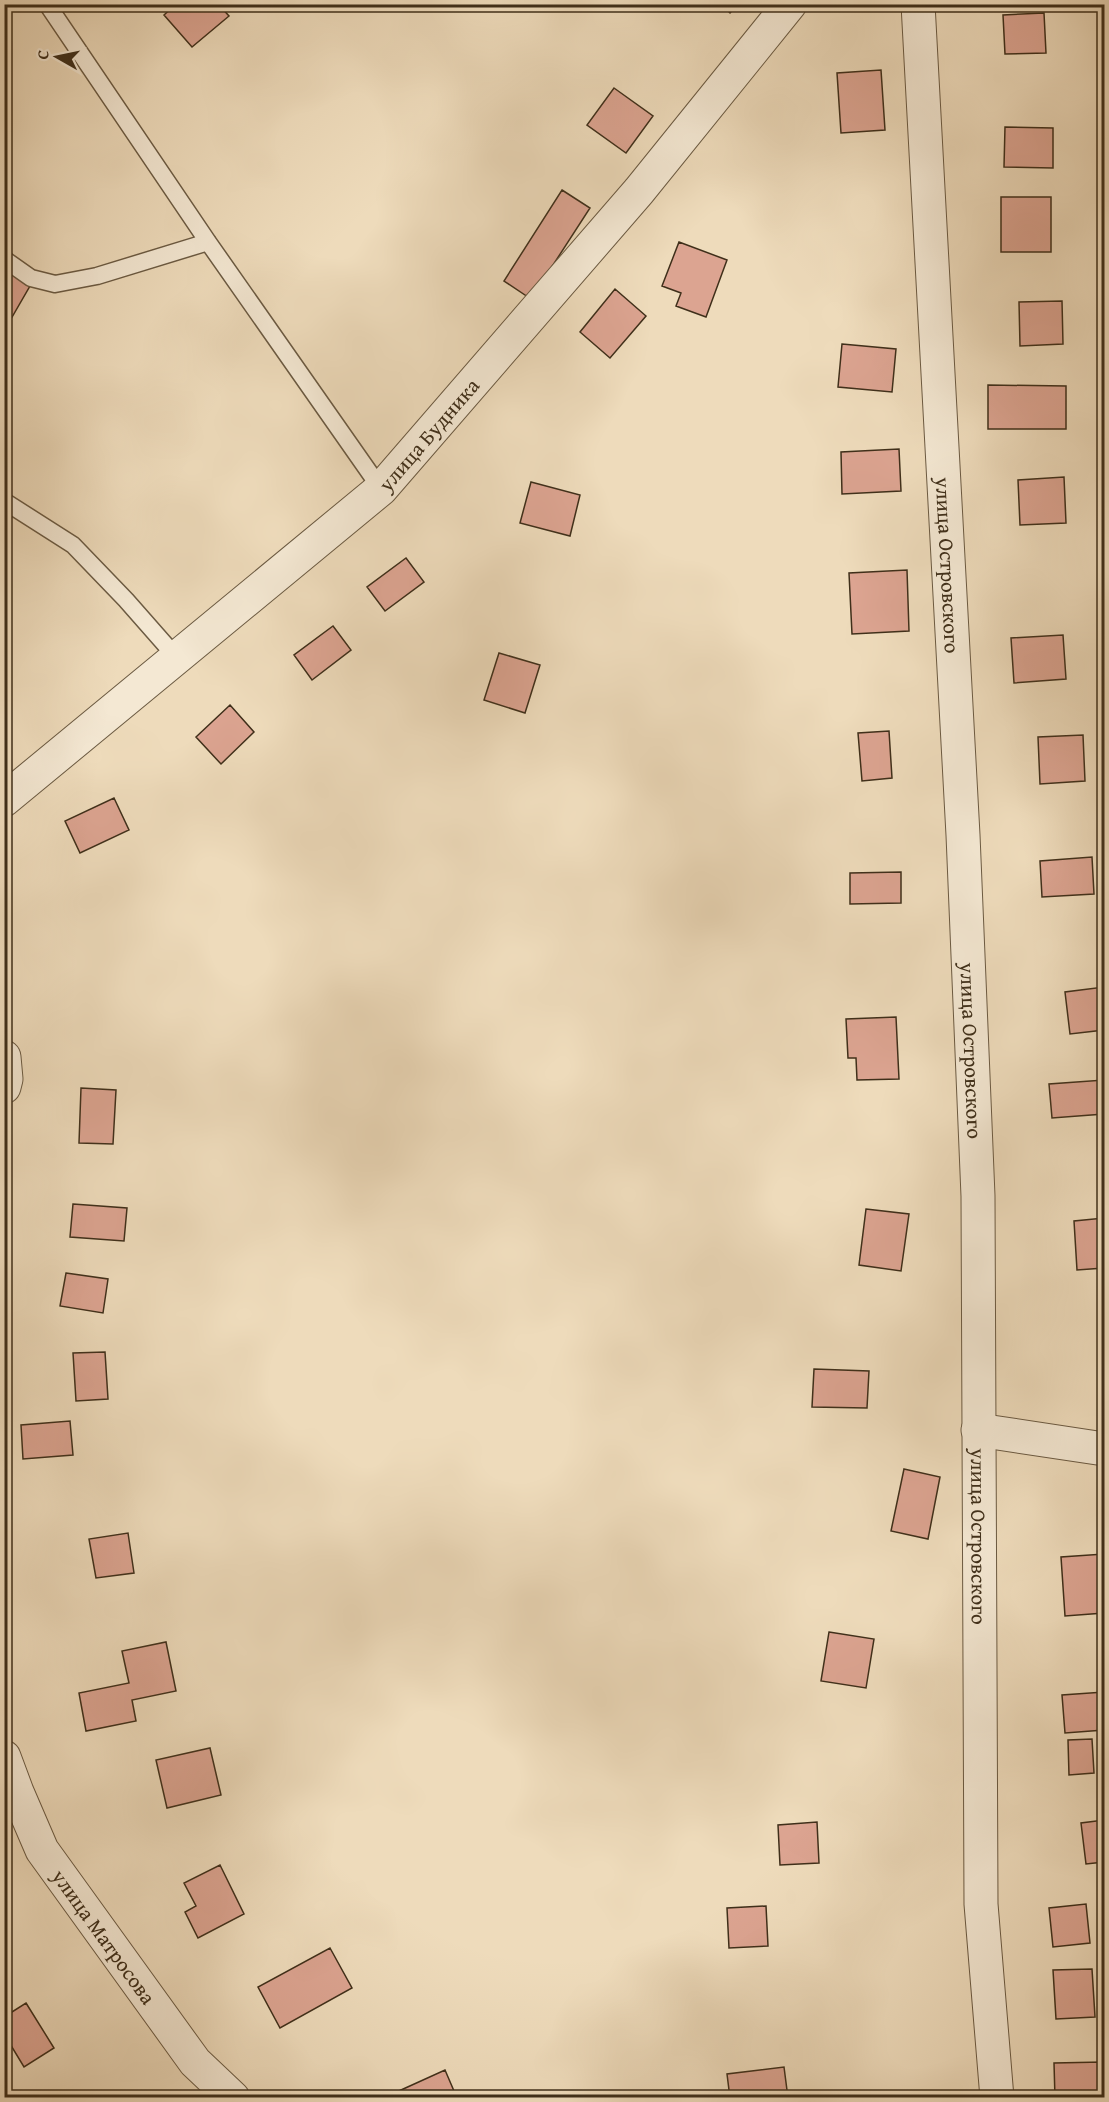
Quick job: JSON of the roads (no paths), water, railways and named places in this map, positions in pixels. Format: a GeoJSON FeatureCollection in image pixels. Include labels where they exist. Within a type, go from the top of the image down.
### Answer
{"type":"FeatureCollection","features":[{"type":"Feature","properties":{"kind":"street","name":"улица Будника"},"geometry":{"type":"LineString","coordinates":[[4,800],[381,489],[639,191],[790,4]]}},
{"type":"Feature","properties":{"kind":"street","name":"улица Островского"},"geometry":{"type":"LineString","coordinates":[[918,4],[965,870],[978,1196],[981,1904],[997,2097]]}},
{"type":"Feature","properties":{"kind":"street"},"geometry":{"type":"LineString","coordinates":[[4,1057],[6,1079],[4,1087]]}},
{"type":"Feature","properties":{"kind":"street"},"geometry":{"type":"LineString","coordinates":[[978,1430],[1104,1449]]}},
{"type":"Feature","properties":{"kind":"street","name":"улица Матросова"},"geometry":{"type":"LineString","coordinates":[[4,1757],[42,1850],[195,2062],[233,2097]]}},
{"type":"Feature","properties":{"kind":"lane"},"geometry":{"type":"LineString","coordinates":[[47,4],[208,242],[381,489]]}},
{"type":"Feature","properties":{"kind":"lane"},"geometry":{"type":"LineString","coordinates":[[4,259],[31,278],[55,284],[97,276],[208,242]]}},
{"type":"Feature","properties":{"kind":"lane"},"geometry":{"type":"LineString","coordinates":[[4,501],[73,545],[177,658]]}}]}
